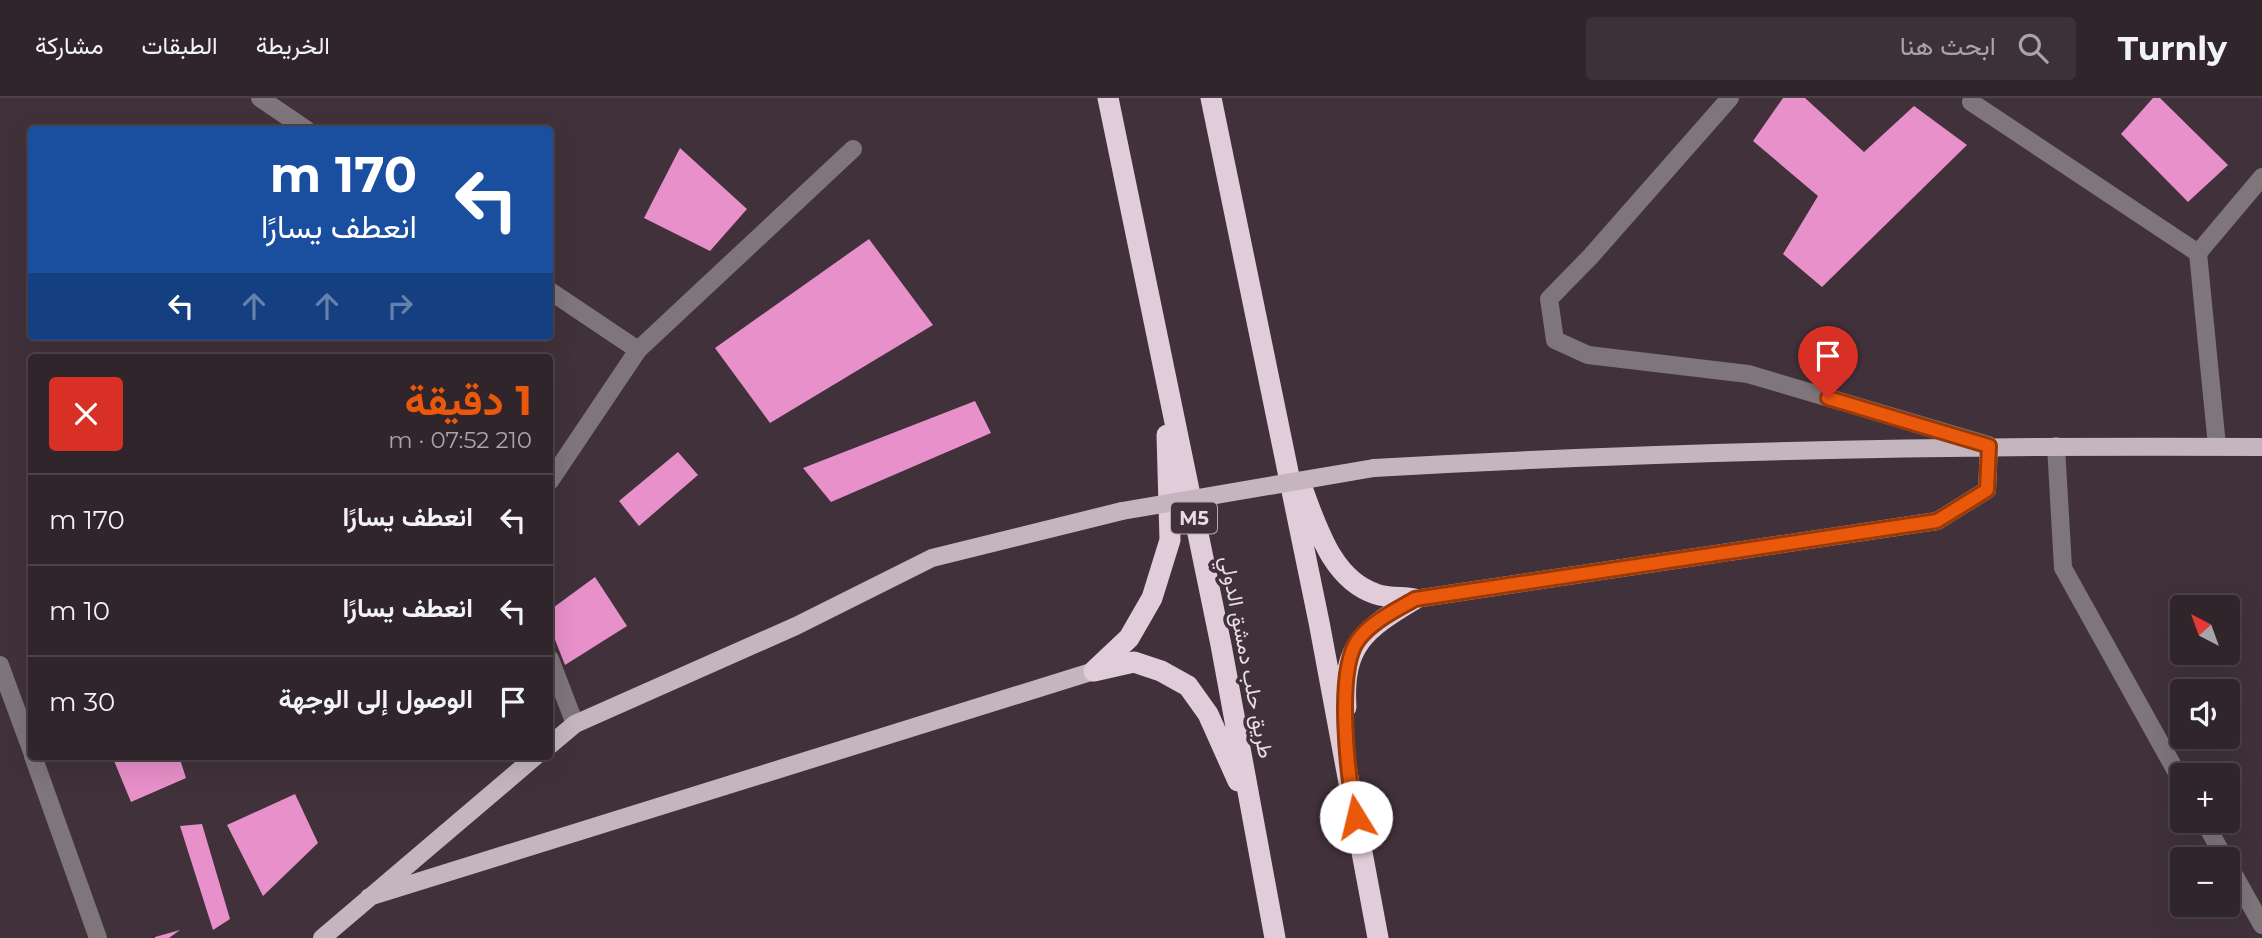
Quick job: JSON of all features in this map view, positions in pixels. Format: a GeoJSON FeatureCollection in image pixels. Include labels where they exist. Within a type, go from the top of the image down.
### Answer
{"type":"FeatureCollection","features":[{"type":"Feature","properties":{"kind":"highway","name":"طريق حلب دمشق الدولي"},"geometry":{"type":"LineString","coordinates":[[1108,98],[1252,811],[1275,938]]}},
{"type":"Feature","properties":{"kind":"highway"},"geometry":{"type":"LineString","coordinates":[[1211,98],[1280,432],[1378,938]]}},
{"type":"Feature","properties":{"kind":"highway"},"geometry":{"type":"LineString","coordinates":[[1094,671],[1129,638],[1152,598],[1170,541],[1166,380]]}},
{"type":"Feature","properties":{"kind":"highway"},"geometry":{"type":"LineString","coordinates":[[1280,432],[1328,551],[1354,582],[1376,594],[1415,599]]}},
{"type":"Feature","properties":{"kind":"highway"},"geometry":{"type":"LineString","coordinates":[[1351,793],[1344,682],[1357,641],[1384,617],[1415,599]]}},
{"type":"Feature","properties":{"kind":"highway"},"geometry":{"type":"LineString","coordinates":[[1094,671],[1134,662],[1161,671],[1188,686],[1208,713],[1252,811]]}},
{"type":"Feature","properties":{"kind":"main road"},"geometry":{"type":"LineString","coordinates":[[1415,599],[1937,521],[1987,490],[1989,446]]}},
{"type":"Feature","properties":{"kind":"main road"},"geometry":{"type":"LineString","coordinates":[[553,742],[575,724],[796,626],[932,558],[1122,511],[1374,468],[1567,457],[1989,446],[2262,447]]}},
{"type":"Feature","properties":{"kind":"main road"},"geometry":{"type":"LineString","coordinates":[[369,897],[1094,671]]}},
{"type":"Feature","properties":{"kind":"main road"},"geometry":{"type":"LineString","coordinates":[[322,938],[531,760]]}},
{"type":"Feature","properties":{"kind":"street"},"geometry":{"type":"LineString","coordinates":[[260,98],[301,126]]}},
{"type":"Feature","properties":{"kind":"street"},"geometry":{"type":"LineString","coordinates":[[1730,98],[1591,256],[1549,299],[1555,340],[1588,355],[1748,374],[1989,446]]}},
{"type":"Feature","properties":{"kind":"street"},"geometry":{"type":"LineString","coordinates":[[1971,103],[2198,253]]}},
{"type":"Feature","properties":{"kind":"street"},"geometry":{"type":"LineString","coordinates":[[553,477],[638,350],[853,149]]}},
{"type":"Feature","properties":{"kind":"street"},"geometry":{"type":"LineString","coordinates":[[2217,446],[2198,253],[2262,177]]}},
{"type":"Feature","properties":{"kind":"street"},"geometry":{"type":"LineString","coordinates":[[553,293],[638,350]]}},
{"type":"Feature","properties":{"kind":"street"},"geometry":{"type":"LineString","coordinates":[[2056,446],[2063,568],[2171,763]]}},
{"type":"Feature","properties":{"kind":"street"},"geometry":{"type":"LineString","coordinates":[[0,665],[28,743]]}},
{"type":"Feature","properties":{"kind":"street"},"geometry":{"type":"LineString","coordinates":[[553,667],[575,724]]}},
{"type":"Feature","properties":{"kind":"street"},"geometry":{"type":"LineString","coordinates":[[34,760],[99,938]]}},
{"type":"Feature","properties":{"kind":"street"},"geometry":{"type":"LineString","coordinates":[[2240,886],[2262,925]]}},
{"type":"Feature","properties":{"kind":"building"},"geometry":{"type":"Polygon","coordinates":[[[1783,98],[1805,98],[1864,152],[1914,106],[1967,145],[1822,287],[1783,254],[1818,196],[1753,141],[1783,98]]]}},
{"type":"Feature","properties":{"kind":"building"},"geometry":{"type":"Polygon","coordinates":[[[2153,98],[2160,98],[2228,165],[2188,202],[2121,134],[2153,98]]]}},
{"type":"Feature","properties":{"kind":"building"},"geometry":{"type":"Polygon","coordinates":[[[680,148],[747,209],[710,251],[644,218],[680,148]]]}},
{"type":"Feature","properties":{"kind":"building"},"geometry":{"type":"Polygon","coordinates":[[[869,239],[933,325],[770,423],[715,348],[869,239]]]}},
{"type":"Feature","properties":{"kind":"building"},"geometry":{"type":"Polygon","coordinates":[[[975,401],[991,433],[831,502],[803,468],[975,401]]]}},
{"type":"Feature","properties":{"kind":"building"},"geometry":{"type":"Polygon","coordinates":[[[678,452],[698,475],[639,526],[619,501],[678,452]]]}},
{"type":"Feature","properties":{"kind":"building"},"geometry":{"type":"Polygon","coordinates":[[[595,577],[627,626],[565,665],[553,635],[553,608],[595,577]]]}},
{"type":"Feature","properties":{"kind":"building"},"geometry":{"type":"Polygon","coordinates":[[[114,760],[180,760],[186,778],[131,802],[114,760]]]}},
{"type":"Feature","properties":{"kind":"building"},"geometry":{"type":"Polygon","coordinates":[[[295,794],[318,843],[263,896],[227,825],[295,794]]]}},
{"type":"Feature","properties":{"kind":"building"},"geometry":{"type":"Polygon","coordinates":[[[202,824],[230,919],[213,930],[180,826],[202,824]]]}},
{"type":"Feature","properties":{"kind":"building"},"geometry":{"type":"Polygon","coordinates":[[[180,930],[169,938],[155,938],[155,937],[180,930]]]}},
{"type":"Feature","properties":{"kind":"route"},"geometry":{"type":"LineString","coordinates":[[1356,817],[1351,793],[1344,682],[1357,641],[1384,617],[1415,599],[1937,521],[1987,490],[1989,446],[1828,398]]}}]}
